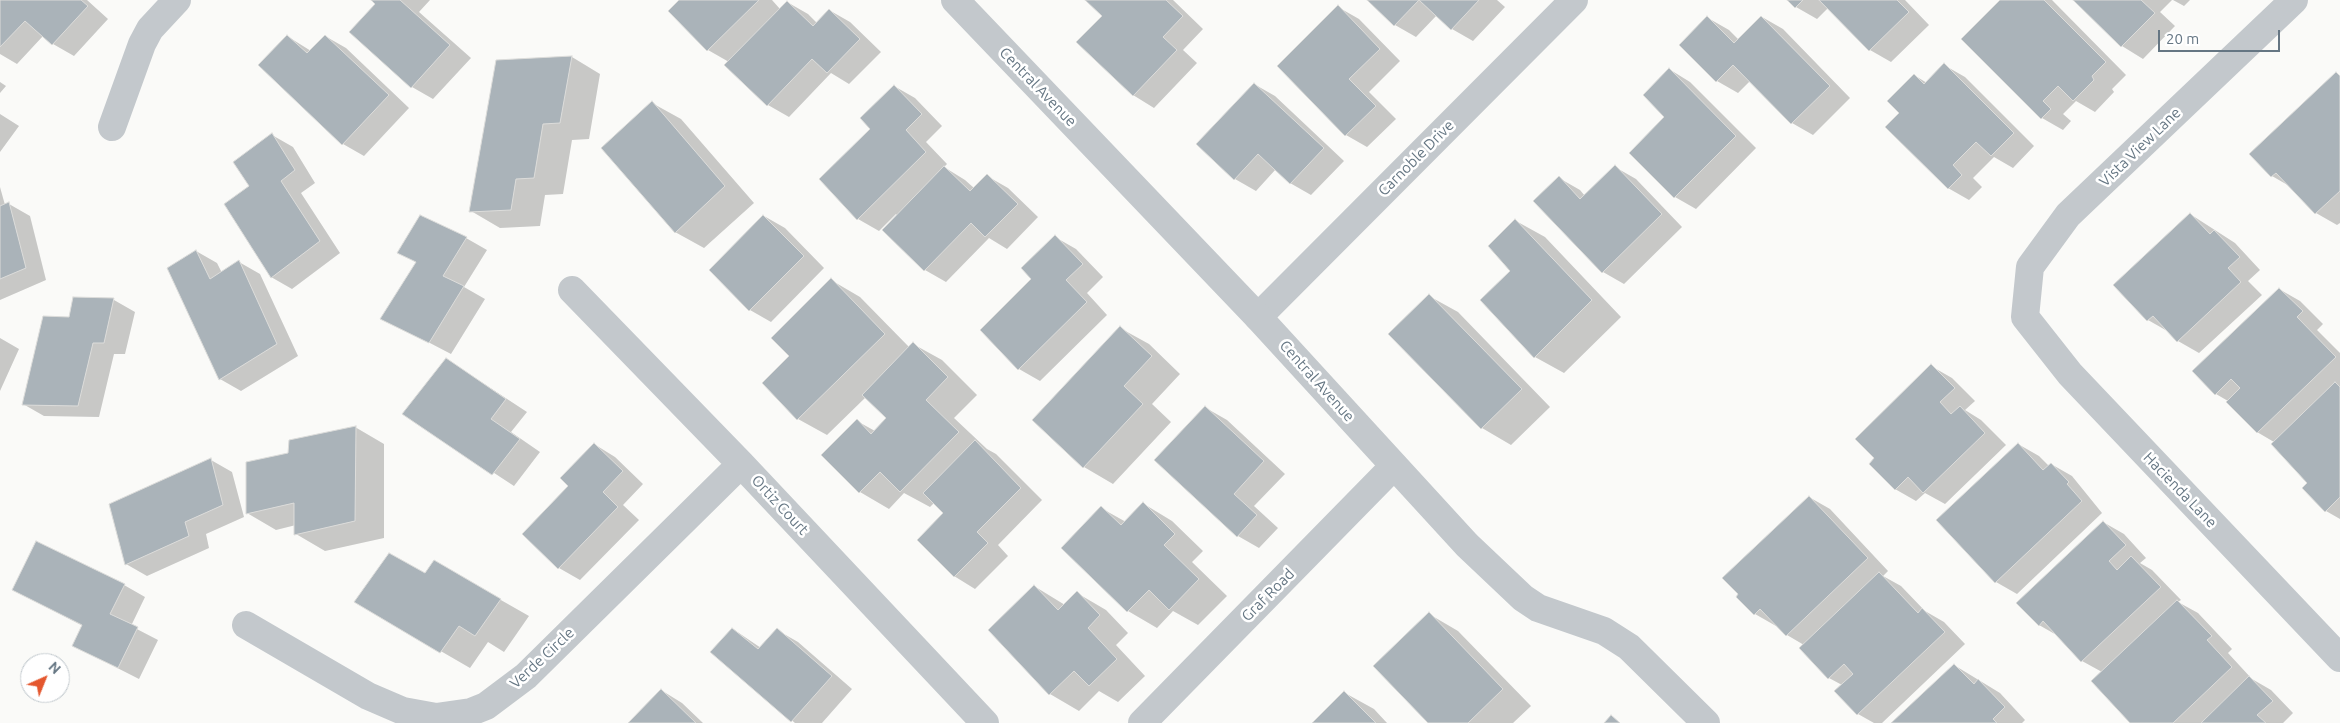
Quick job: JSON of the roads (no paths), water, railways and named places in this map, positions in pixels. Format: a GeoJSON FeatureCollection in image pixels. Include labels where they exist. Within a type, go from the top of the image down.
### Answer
{"type":"FeatureCollection","features":[{"type":"Feature","properties":{"kind":"street"},"geometry":{"type":"LineString","coordinates":[[112,127],[142,44],[150,29],[177,0]]}},
{"type":"Feature","properties":{"kind":"street","name":"Central Avenue"},"geometry":{"type":"LineString","coordinates":[[955,0],[1258,317],[1467,545],[1524,598],[1538,608],[1604,631],[1630,647],[1706,723]]}},
{"type":"Feature","properties":{"kind":"street","name":"Carnoble Drive"},"geometry":{"type":"LineString","coordinates":[[1258,317],[1574,0]]}},
{"type":"Feature","properties":{"kind":"street","name":"Vista View Lane"},"geometry":{"type":"LineString","coordinates":[[2025,317],[2030,267],[2068,215],[2294,0]]}},
{"type":"Feature","properties":{"kind":"street","name":"Ortiz Court"},"geometry":{"type":"LineString","coordinates":[[572,290],[741,464],[985,723]]}},
{"type":"Feature","properties":{"kind":"street","name":"Hacienda Lane"},"geometry":{"type":"LineString","coordinates":[[2025,317],[2070,374],[2340,658]]}},
{"type":"Feature","properties":{"kind":"street","name":"Verde Circle"},"geometry":{"type":"LineString","coordinates":[[246,626],[368,696],[403,711],[436,717],[471,712],[486,706],[526,676],[741,464]]}},
{"type":"Feature","properties":{"kind":"street","name":"Graf Road"},"geometry":{"type":"LineString","coordinates":[[1142,723],[1394,466]]}}]}
